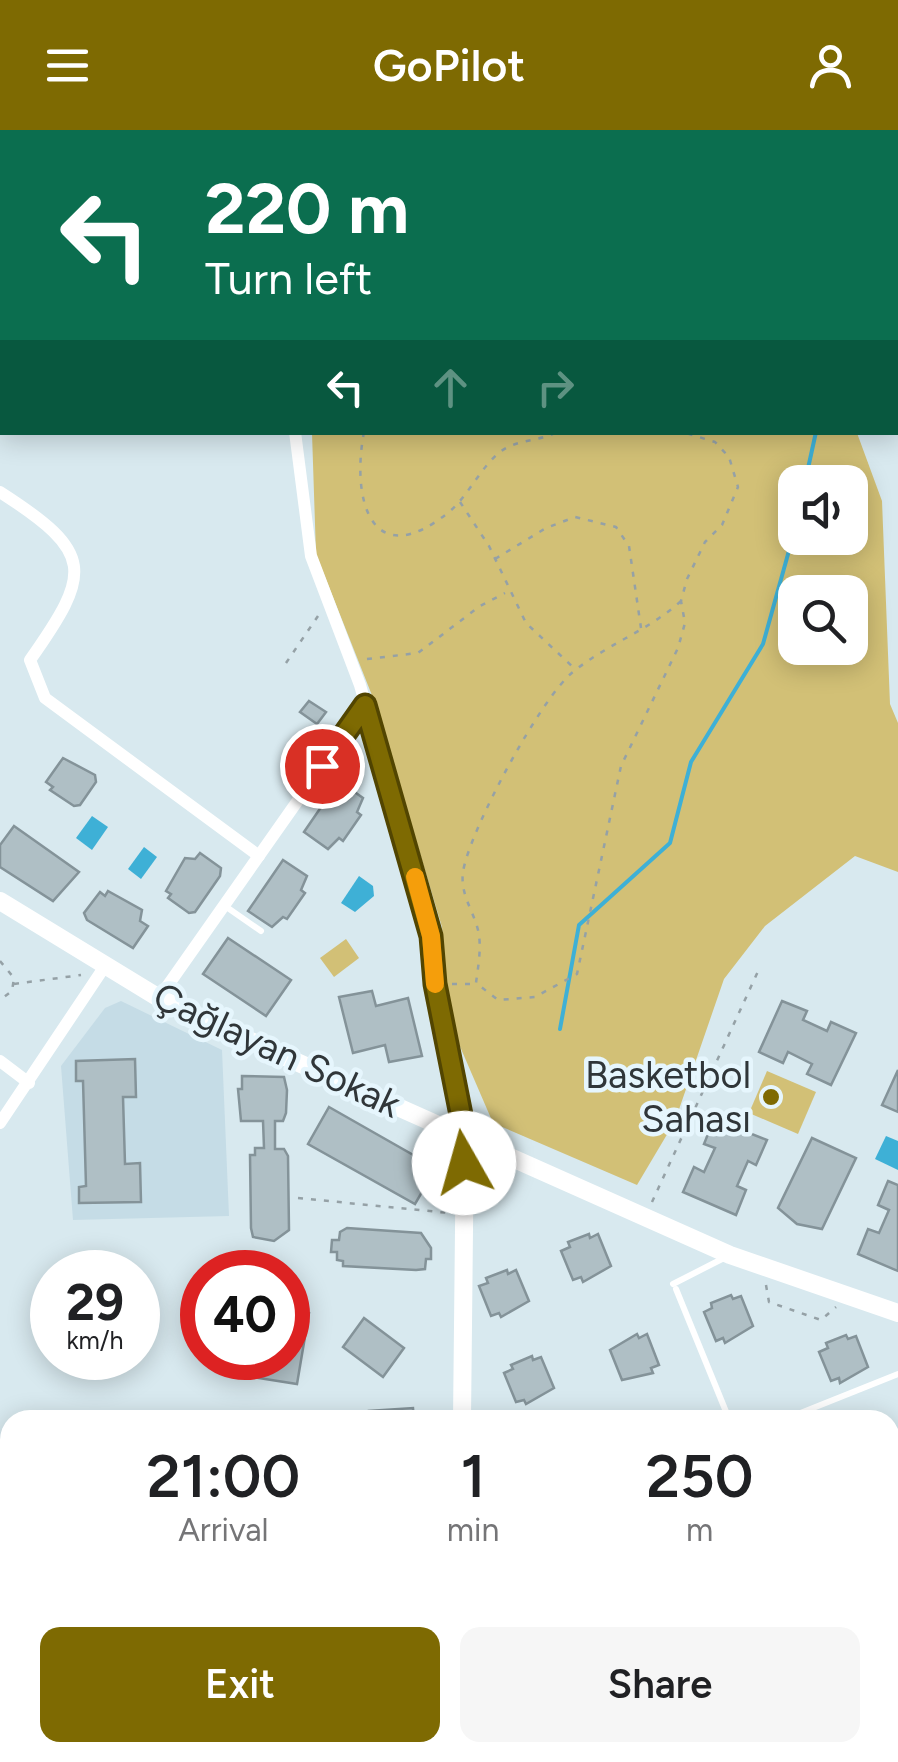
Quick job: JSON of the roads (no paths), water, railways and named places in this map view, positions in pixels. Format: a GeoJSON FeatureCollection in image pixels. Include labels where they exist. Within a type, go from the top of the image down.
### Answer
{"type":"FeatureCollection","features":[{"type":"Feature","properties":{"kind":"street"},"geometry":{"type":"LineString","coordinates":[[295,435],[311,556],[365,705],[431,936],[435,984],[465,1135],[462,1410]]}},
{"type":"Feature","properties":{"kind":"street"},"geometry":{"type":"LineString","coordinates":[[0,492],[68,544],[76,574],[76,589],[30,660],[45,698],[259,856]]}},
{"type":"Feature","properties":{"kind":"street"},"geometry":{"type":"LineString","coordinates":[[159,998],[365,705]]}},
{"type":"Feature","properties":{"kind":"street","name":"Çağlayan Sokak"},"geometry":{"type":"LineString","coordinates":[[0,901],[97,970],[730,1256],[898,1313]]}},
{"type":"Feature","properties":{"kind":"street"},"geometry":{"type":"LineString","coordinates":[[0,1123],[97,970]]}},
{"type":"Feature","properties":{"kind":"street"},"geometry":{"type":"LineString","coordinates":[[0,1062],[29,1082]]}},
{"type":"Feature","properties":{"kind":"lane"},"geometry":{"type":"LineString","coordinates":[[224,905],[262,931]]}},
{"type":"Feature","properties":{"kind":"lane"},"geometry":{"type":"LineString","coordinates":[[725,1410],[674,1287],[730,1256]]}},
{"type":"Feature","properties":{"kind":"lane"},"geometry":{"type":"LineString","coordinates":[[808,1410],[898,1374]]}},
{"type":"Feature","properties":{"kind":"water"},"geometry":{"type":"Polygon","coordinates":[[[92,816],[108,827],[92,850],[76,838],[92,816]]]}},
{"type":"Feature","properties":{"kind":"water"},"geometry":{"type":"Polygon","coordinates":[[[144,847],[157,857],[141,879],[128,869],[144,847]]]}},
{"type":"Feature","properties":{"kind":"water"},"geometry":{"type":"Polygon","coordinates":[[[359,876],[373,886],[374,896],[355,912],[341,903],[359,876]]]}},
{"type":"Feature","properties":{"kind":"water"},"geometry":{"type":"Polygon","coordinates":[[[886,1136],[898,1141],[898,1170],[875,1159],[886,1136]]]}},
{"type":"Feature","properties":{"kind":"waterway"},"geometry":{"type":"LineString","coordinates":[[809,465],[815,435]]}},
{"type":"Feature","properties":{"kind":"waterway"},"geometry":{"type":"LineString","coordinates":[[560,1029],[579,925],[670,843],[691,762],[763,644],[788,555]]}},
{"type":"Feature","properties":{"kind":"place","name":"Basketbol Sahası"},"geometry":{"type":"Point","coordinates":[771,1097]}}]}
